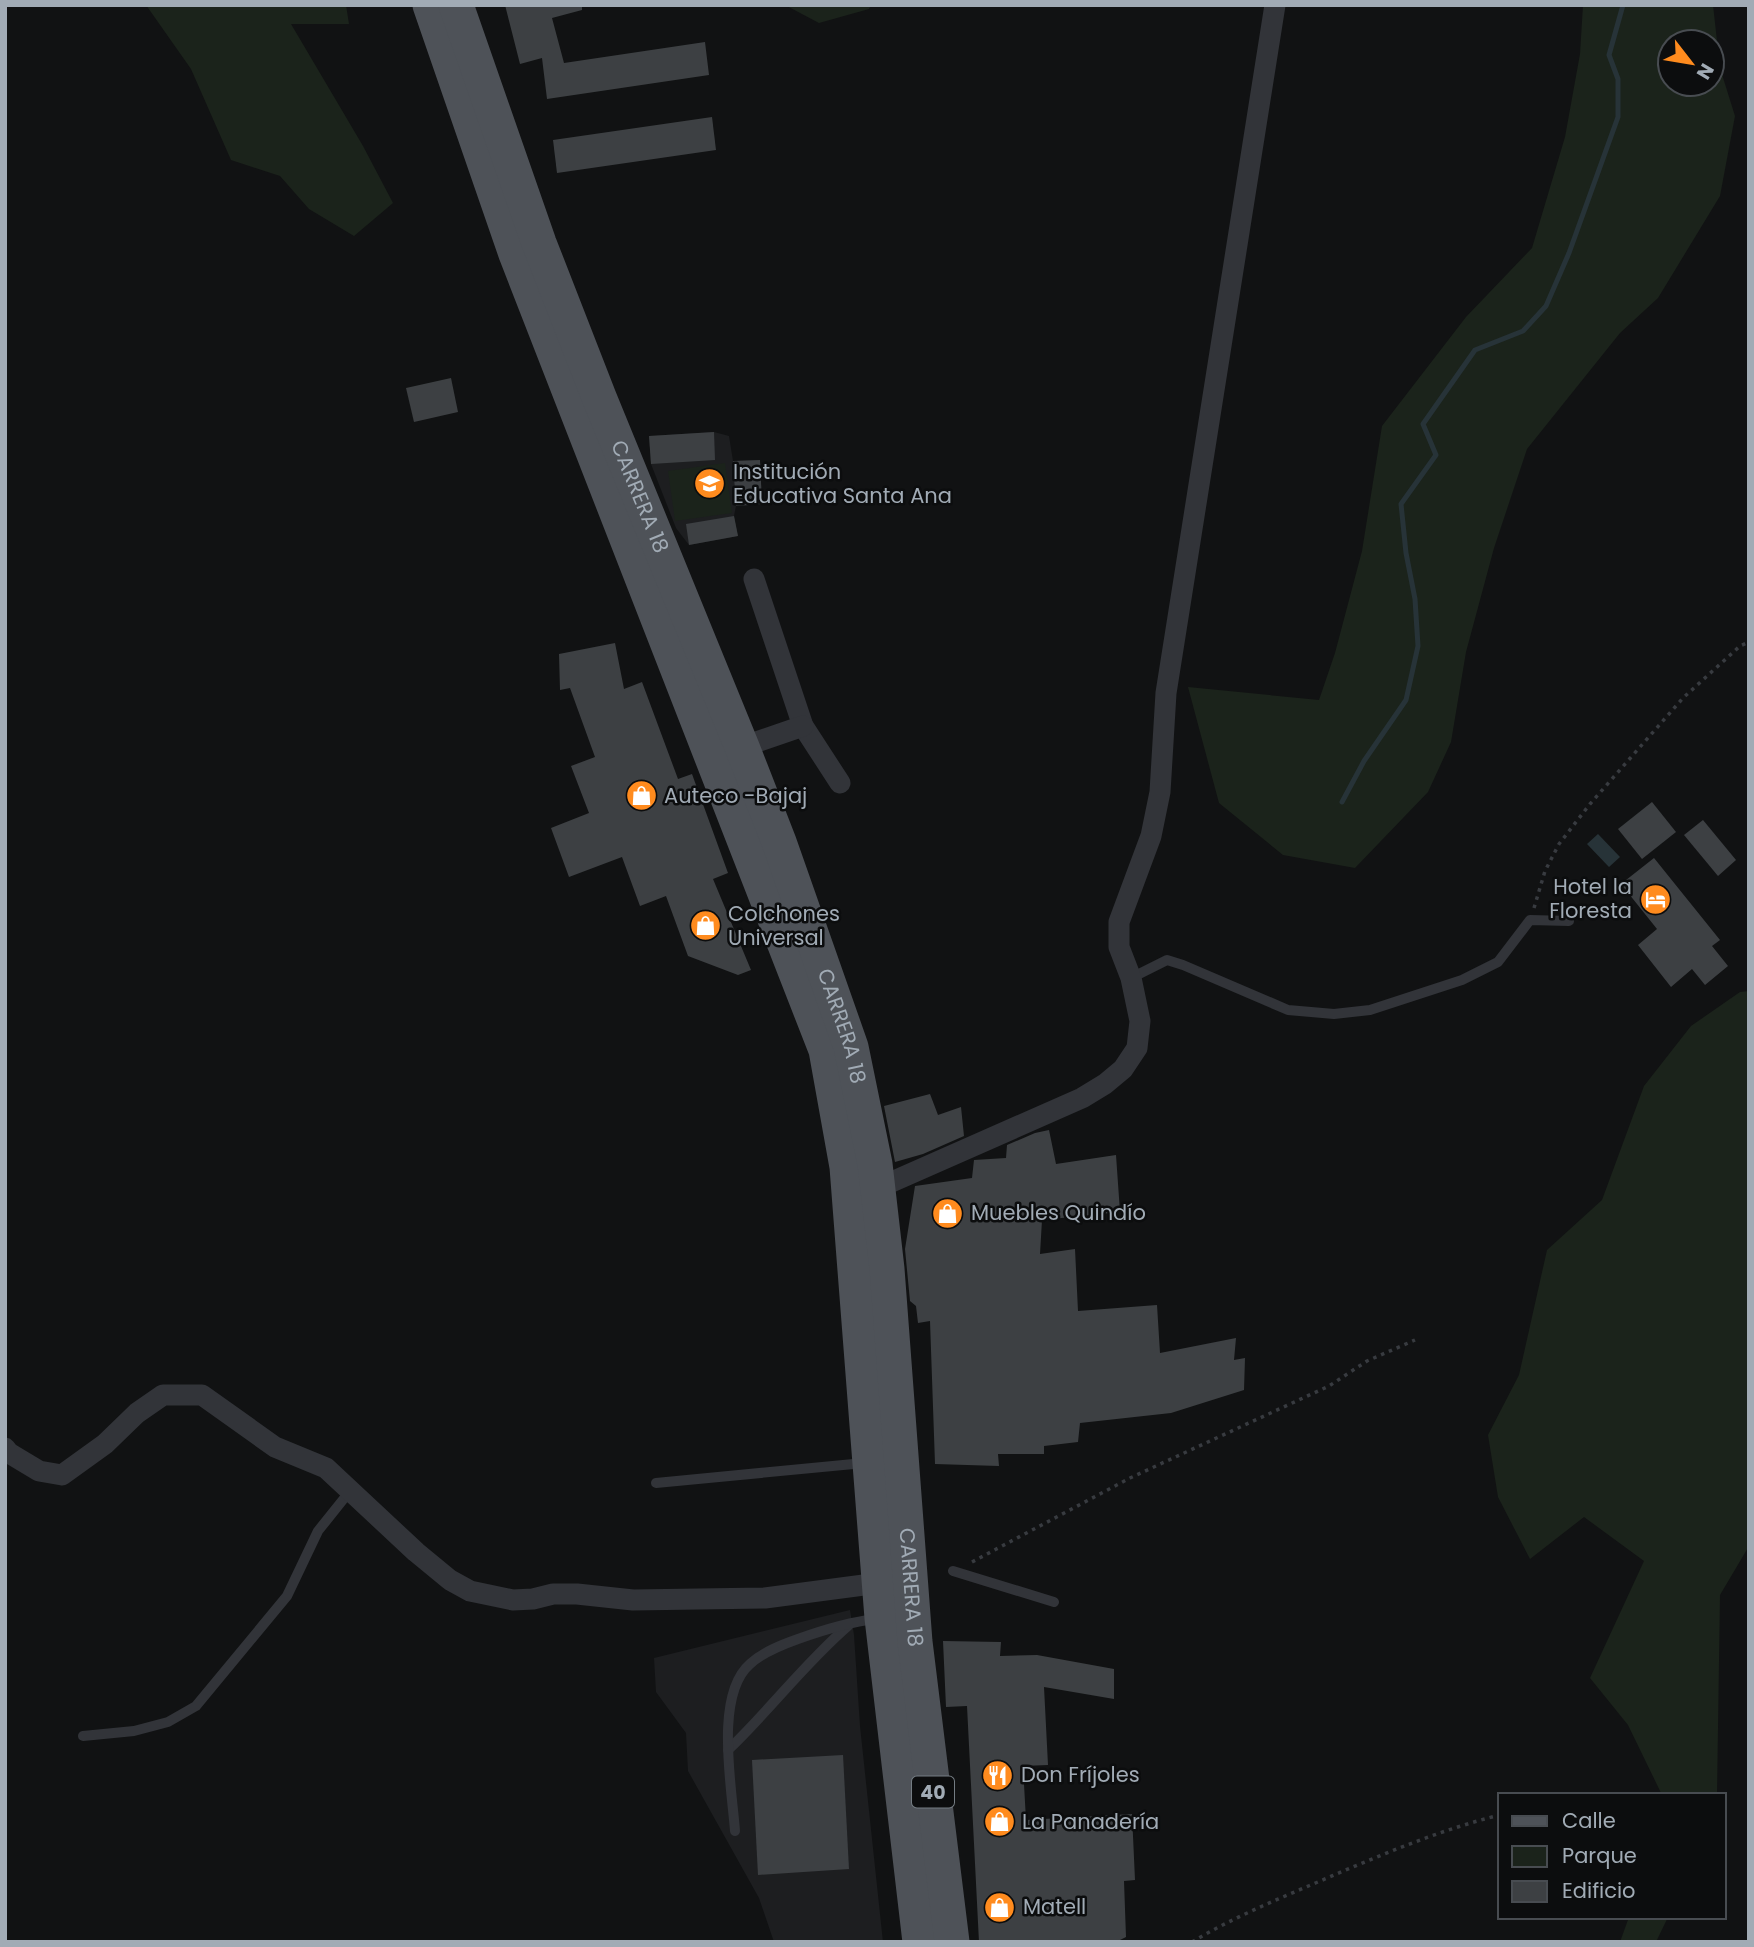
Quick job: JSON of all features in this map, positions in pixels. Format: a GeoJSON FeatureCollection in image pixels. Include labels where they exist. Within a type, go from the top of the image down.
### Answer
{"type":"FeatureCollection","features":[{"type":"Feature","properties":{"kind":"main road","name":"CARRERA 18"},"geometry":{"type":"LineString","coordinates":[[429,5],[516,254],[826,1049],[846,1167],[879,1583],[866,1621],[920,1942]]}},
{"type":"Feature","properties":{"kind":"main road","name":"CARRERA 18"},"geometry":{"type":"LineString","coordinates":[[456,5],[544,256],[779,842],[851,1047],[878,1188],[887,1269],[915,1642],[952,1942]]}},
{"type":"Feature","properties":{"kind":"street"},"geometry":{"type":"LineString","coordinates":[[878,1188],[1082,1098],[1123,1069],[1137,1048],[1140,1021],[1130,978],[1119,947],[1119,922],[1151,836],[1160,792],[1166,692],[1275,5]]}},
{"type":"Feature","properties":{"kind":"street"},"geometry":{"type":"LineString","coordinates":[[754,579],[803,726],[840,783]]}},
{"type":"Feature","properties":{"kind":"street"},"geometry":{"type":"LineString","coordinates":[[742,747],[803,726]]}},
{"type":"Feature","properties":{"kind":"street"},"geometry":{"type":"LineString","coordinates":[[5,1448],[39,1471],[62,1475],[105,1444],[137,1413],[163,1395],[202,1395],[275,1447],[326,1468],[450,1580],[470,1591],[513,1600],[553,1594],[633,1600],[765,1598],[879,1583]]}},
{"type":"Feature","properties":{"kind":"lane"},"geometry":{"type":"LineString","coordinates":[[1130,978],[1167,960],[1288,1010],[1334,1014],[1370,1010],[1462,981],[1498,962],[1530,920],[1569,921]]}},
{"type":"Feature","properties":{"kind":"lane"},"geometry":{"type":"LineString","coordinates":[[656,1483],[870,1462]]}},
{"type":"Feature","properties":{"kind":"lane"},"geometry":{"type":"LineString","coordinates":[[83,1736],[134,1731],[168,1722],[196,1706],[286,1597],[318,1531],[350,1491]]}},
{"type":"Feature","properties":{"kind":"lane"},"geometry":{"type":"LineString","coordinates":[[953,1571],[1054,1602]]}},
{"type":"Feature","properties":{"kind":"lane"},"geometry":{"type":"LineString","coordinates":[[735,1831],[727,1719],[737,1681],[748,1665],[788,1643],[819,1631],[866,1621]]}},
{"type":"Feature","properties":{"kind":"lane"},"geometry":{"type":"LineString","coordinates":[[728,1750],[761,1719],[817,1653],[866,1621]]}},
{"type":"Feature","properties":{"kind":"path"},"geometry":{"type":"LineString","coordinates":[[1530,920],[1545,871],[1559,844],[1590,804],[1683,698],[1740,646],[1749,642]]}},
{"type":"Feature","properties":{"kind":"path"},"geometry":{"type":"LineString","coordinates":[[953,1571],[1130,1478],[1329,1386],[1367,1361],[1415,1340]]}},
{"type":"Feature","properties":{"kind":"path"},"geometry":{"type":"LineString","coordinates":[[1192,1942],[1271,1902],[1353,1867],[1439,1832],[1498,1816]]}},
{"type":"Feature","properties":{"kind":"shaded area","name":"Institución Educativa Santa Ana"},"geometry":{"type":"Polygon","coordinates":[[[714,432],[729,436],[733,461],[760,460],[762,504],[736,506],[734,516],[738,536],[689,545],[676,528],[651,464],[649,436],[714,432]]]}},
{"type":"Feature","properties":{"kind":"shaded area"},"geometry":{"type":"Polygon","coordinates":[[[1598,834],[1620,857],[1609,867],[1587,844],[1598,834]]]}},
{"type":"Feature","properties":{"kind":"shaded area"},"geometry":{"type":"Polygon","coordinates":[[[850,1610],[883,1942],[774,1942],[759,1898],[688,1771],[686,1733],[656,1692],[654,1658],[850,1610]]]}},
{"type":"Feature","properties":{"kind":"green space"},"geometry":{"type":"Polygon","coordinates":[[[146,5],[346,5],[349,24],[291,24],[363,146],[393,203],[354,236],[309,209],[280,176],[231,160],[191,69],[146,5]]]}},
{"type":"Feature","properties":{"kind":"green space"},"geometry":{"type":"Polygon","coordinates":[[[785,5],[871,5],[869,9],[819,23],[785,5]]]}},
{"type":"Feature","properties":{"kind":"green space"},"geometry":{"type":"Polygon","coordinates":[[[1583,5],[1713,5],[1716,28],[1656,28],[1656,98],[1726,98],[1726,87],[1735,116],[1720,196],[1658,298],[1620,333],[1527,449],[1494,548],[1466,652],[1451,742],[1428,792],[1355,868],[1283,855],[1219,803],[1188,687],[1319,700],[1335,653],[1362,551],[1382,426],[1466,317],[1532,248],[1565,137],[1580,54],[1583,5]]]}},
{"type":"Feature","properties":{"kind":"green space"},"geometry":{"type":"Polygon","coordinates":[[[725,463],[732,513],[675,521],[668,471],[725,463]]]}},
{"type":"Feature","properties":{"kind":"green space"},"geometry":{"type":"Polygon","coordinates":[[[1749,991],[1749,1546],[1720,1595],[1717,1793],[1661,1793],[1628,1725],[1590,1678],[1644,1561],[1584,1517],[1530,1559],[1498,1497],[1488,1435],[1519,1375],[1547,1250],[1602,1200],[1644,1086],[1691,1026],[1740,992],[1749,991]]]}},
{"type":"Feature","properties":{"kind":"green space"},"geometry":{"type":"Polygon","coordinates":[[[1628,1919],[1667,1919],[1656,1942],[1620,1942],[1628,1919]]]}},
{"type":"Feature","properties":{"kind":"building"},"geometry":{"type":"Polygon","coordinates":[[[505,5],[582,5],[582,10],[552,18],[564,63],[705,42],[709,75],[547,99],[542,58],[520,64],[505,5]]]}},
{"type":"Feature","properties":{"kind":"building"},"geometry":{"type":"Polygon","coordinates":[[[712,117],[716,150],[557,173],[553,140],[712,117]]]}},
{"type":"Feature","properties":{"kind":"building"},"geometry":{"type":"Polygon","coordinates":[[[451,378],[458,412],[414,422],[406,388],[451,378]]]}},
{"type":"Feature","properties":{"kind":"building"},"geometry":{"type":"Polygon","coordinates":[[[714,432],[715,460],[651,464],[649,436],[714,432]]]}},
{"type":"Feature","properties":{"kind":"building"},"geometry":{"type":"Polygon","coordinates":[[[760,460],[762,504],[736,506],[733,461],[760,460]]]}},
{"type":"Feature","properties":{"kind":"building"},"geometry":{"type":"Polygon","coordinates":[[[734,516],[738,536],[689,545],[686,524],[734,516]]]}},
{"type":"Feature","properties":{"kind":"building","name":"Auteco -Bajaj"},"geometry":{"type":"Polygon","coordinates":[[[615,643],[624,689],[642,682],[678,779],[692,774],[728,873],[713,879],[751,970],[738,975],[688,956],[666,896],[640,906],[622,857],[569,877],[551,828],[589,813],[571,766],[595,757],[570,688],[560,690],[559,654],[615,643]]]}},
{"type":"Feature","properties":{"kind":"building"},"geometry":{"type":"Polygon","coordinates":[[[1652,802],[1676,832],[1642,859],[1618,829],[1652,802]]]}},
{"type":"Feature","properties":{"kind":"building"},"geometry":{"type":"Polygon","coordinates":[[[1703,820],[1736,860],[1718,876],[1684,835],[1703,820]]]}},
{"type":"Feature","properties":{"kind":"building"},"geometry":{"type":"Polygon","coordinates":[[[1654,858],[1720,940],[1712,946],[1728,966],[1705,985],[1692,969],[1671,987],[1638,945],[1657,929],[1621,884],[1654,858]]]}},
{"type":"Feature","properties":{"kind":"building"},"geometry":{"type":"Polygon","coordinates":[[[930,1094],[938,1115],[961,1107],[964,1136],[923,1154],[895,1162],[884,1106],[930,1094]]]}},
{"type":"Feature","properties":{"kind":"building"},"geometry":{"type":"Polygon","coordinates":[[[1049,1130],[1056,1164],[1116,1155],[1120,1212],[1042,1220],[1040,1254],[1075,1249],[1078,1311],[1157,1305],[1160,1353],[1236,1338],[1234,1360],[1245,1358],[1244,1390],[1171,1413],[1080,1423],[1078,1442],[1044,1446],[1044,1454],[998,1454],[999,1466],[935,1464],[930,1321],[918,1323],[916,1306],[910,1301],[905,1249],[915,1186],[972,1178],[974,1160],[1006,1158],[1007,1145],[1049,1130]]]}},
{"type":"Feature","properties":{"kind":"building"},"geometry":{"type":"Polygon","coordinates":[[[943,1641],[1001,1642],[1000,1656],[1037,1655],[1114,1669],[1114,1699],[1044,1687],[1048,1765],[1023,1766],[1026,1820],[1132,1814],[1135,1880],[1124,1881],[1126,1937],[1116,1942],[979,1942],[967,1706],[946,1707],[943,1641]]]}},
{"type":"Feature","properties":{"kind":"building"},"geometry":{"type":"Polygon","coordinates":[[[843,1755],[849,1869],[758,1875],[752,1760],[843,1755]]]}},
{"type":"Feature","properties":{"kind":"waterway"},"geometry":{"type":"LineString","coordinates":[[1342,802],[1364,761],[1406,700],[1418,646],[1415,599],[1406,553],[1401,504],[1436,455],[1423,424],[1475,350],[1523,331],[1546,306],[1569,253],[1618,117],[1618,79],[1609,55],[1623,5]]}},
{"type":"Feature","properties":{"kind":"place","name":"Institución Educativa Santa Ana"},"geometry":{"type":"Point","coordinates":[710,484]}},
{"type":"Feature","properties":{"kind":"place","name":"Auteco -Bajaj"},"geometry":{"type":"Point","coordinates":[641,796]}},
{"type":"Feature","properties":{"kind":"place","name":"Hotel la Floresta"},"geometry":{"type":"Point","coordinates":[1655,899]}},
{"type":"Feature","properties":{"kind":"place","name":"Colchones Universal"},"geometry":{"type":"Point","coordinates":[705,926]}},
{"type":"Feature","properties":{"kind":"place","name":"Muebles Quindío"},"geometry":{"type":"Point","coordinates":[948,1213]}},
{"type":"Feature","properties":{"kind":"place","name":"Don Fríjoles"},"geometry":{"type":"Point","coordinates":[998,1775]}},
{"type":"Feature","properties":{"kind":"place","name":"La Panadería"},"geometry":{"type":"Point","coordinates":[999,1822]}},
{"type":"Feature","properties":{"kind":"place","name":"Matell"},"geometry":{"type":"Point","coordinates":[1000,1907]}}]}
